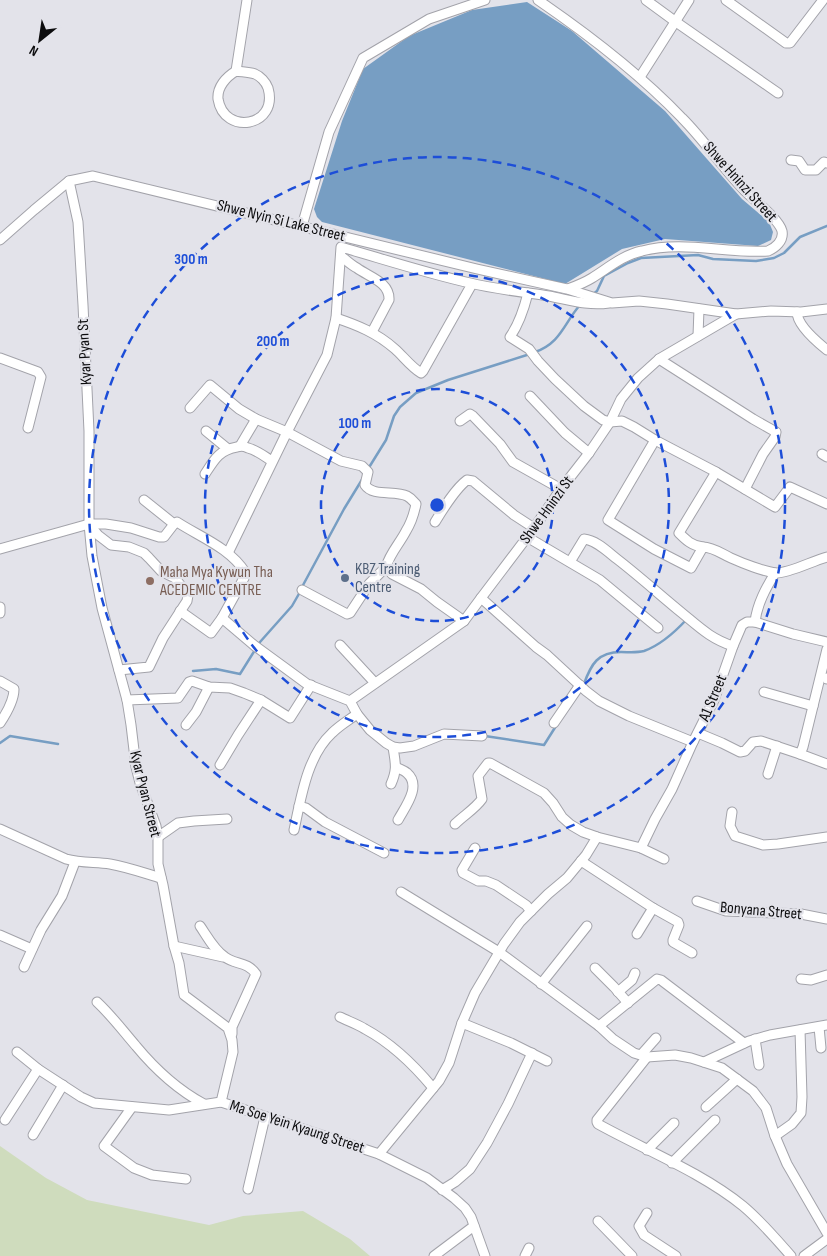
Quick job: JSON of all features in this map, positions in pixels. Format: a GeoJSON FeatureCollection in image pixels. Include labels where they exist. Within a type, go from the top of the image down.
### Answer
{"type":"FeatureCollection","features":[{"type":"Feature","properties":{"kind":"street"},"geometry":{"type":"LineString","coordinates":[[236,71],[257,74],[267,84],[270,97],[267,110],[258,120],[244,123],[231,120],[222,110],[218,97],[221,84],[236,71],[248,0]]}},
{"type":"Feature","properties":{"kind":"street"},"geometry":{"type":"LineString","coordinates":[[302,226],[328,132],[363,58],[429,20],[485,0]]}},
{"type":"Feature","properties":{"kind":"street","name":"Shwe Hninzi Street"},"geometry":{"type":"LineString","coordinates":[[538,0],[581,30],[640,77],[683,118],[745,190],[773,217],[782,232],[782,238],[777,246],[768,251],[679,248],[641,251],[620,259],[580,284],[567,289]]}},
{"type":"Feature","properties":{"kind":"street"},"geometry":{"type":"LineString","coordinates":[[646,0],[778,93]]}},
{"type":"Feature","properties":{"kind":"street"},"geometry":{"type":"LineString","coordinates":[[640,77],[689,0]]}},
{"type":"Feature","properties":{"kind":"street"},"geometry":{"type":"LineString","coordinates":[[726,0],[790,43],[823,0]]}},
{"type":"Feature","properties":{"kind":"street"},"geometry":{"type":"LineString","coordinates":[[791,160],[798,161],[805,170],[816,170],[824,162],[827,162]]}},
{"type":"Feature","properties":{"kind":"street","name":"Shwe Nyin Si Lake Street"},"geometry":{"type":"LineString","coordinates":[[0,240],[70,182],[93,176],[567,289],[579,297]]}},
{"type":"Feature","properties":{"kind":"street","name":"Kyar Pyan St"},"geometry":{"type":"LineString","coordinates":[[70,182],[78,222],[83,305],[89,431],[89,524]]}},
{"type":"Feature","properties":{"kind":"street"},"geometry":{"type":"LineString","coordinates":[[228,553],[326,355],[336,318],[341,247],[472,284],[528,293],[579,297],[612,303],[639,301],[736,314],[827,309]]}},
{"type":"Feature","properties":{"kind":"street"},"geometry":{"type":"LineString","coordinates":[[341,256],[357,269],[380,281],[389,294],[389,300],[372,332]]}},
{"type":"Feature","properties":{"kind":"street"},"geometry":{"type":"LineString","coordinates":[[336,318],[372,332],[394,348],[421,373],[472,284]]}},
{"type":"Feature","properties":{"kind":"street"},"geometry":{"type":"LineString","coordinates":[[528,293],[516,329],[510,337],[529,349],[555,379],[584,406],[603,420],[610,422],[622,421],[634,427],[775,507],[790,487],[827,504]]}},
{"type":"Feature","properties":{"kind":"street"},"geometry":{"type":"LineString","coordinates":[[698,309],[698,336]]}},
{"type":"Feature","properties":{"kind":"street"},"geometry":{"type":"LineString","coordinates":[[796,312],[797,317],[814,339],[827,350]]}},
{"type":"Feature","properties":{"kind":"street","name":"Shwe Hninzi St"},"geometry":{"type":"LineString","coordinates":[[350,702],[464,621],[588,453],[610,422],[621,400],[632,386],[659,359],[736,314]]}},
{"type":"Feature","properties":{"kind":"street"},"geometry":{"type":"LineString","coordinates":[[0,358],[38,372],[41,377],[28,428]]}},
{"type":"Feature","properties":{"kind":"street"},"geometry":{"type":"LineString","coordinates":[[659,359],[776,432],[745,489]]}},
{"type":"Feature","properties":{"kind":"street"},"geometry":{"type":"LineString","coordinates":[[190,408],[210,385],[239,409],[256,420],[287,432],[340,461],[362,466],[367,470],[365,485],[368,489],[375,492],[389,492],[409,497],[416,504],[406,532],[388,559],[386,566],[369,584],[350,613],[347,614],[302,590]]}},
{"type":"Feature","properties":{"kind":"street"},"geometry":{"type":"LineString","coordinates":[[530,396],[588,453]]}},
{"type":"Feature","properties":{"kind":"street"},"geometry":{"type":"LineString","coordinates":[[460,421],[470,414],[473,416],[500,444],[513,462],[561,489]]}},
{"type":"Feature","properties":{"kind":"street"},"geometry":{"type":"LineString","coordinates":[[240,446],[256,420]]}},
{"type":"Feature","properties":{"kind":"street"},"geometry":{"type":"LineString","coordinates":[[206,431],[228,449]]}},
{"type":"Feature","properties":{"kind":"street"},"geometry":{"type":"LineString","coordinates":[[655,440],[608,520],[654,549],[690,568],[703,548]]}},
{"type":"Feature","properties":{"kind":"street"},"geometry":{"type":"LineString","coordinates":[[205,474],[222,452],[240,446],[248,447],[272,461]]}},
{"type":"Feature","properties":{"kind":"street"},"geometry":{"type":"LineString","coordinates":[[716,472],[679,533],[689,542],[703,548],[708,547],[732,558],[775,573],[788,571],[827,557]]}},
{"type":"Feature","properties":{"kind":"street"},"geometry":{"type":"LineString","coordinates":[[435,522],[448,501],[467,480],[473,481],[509,511],[534,528]]}},
{"type":"Feature","properties":{"kind":"street"},"geometry":{"type":"LineString","coordinates":[[144,500],[174,524]]}},
{"type":"Feature","properties":{"kind":"street"},"geometry":{"type":"LineString","coordinates":[[0,549],[89,524],[121,526],[164,538],[177,522],[228,553],[245,572],[244,578],[222,618],[211,633],[180,611]]}},
{"type":"Feature","properties":{"kind":"street"},"geometry":{"type":"LineString","coordinates":[[89,524],[98,535],[111,545],[138,550],[149,558],[160,571],[175,578],[188,594],[186,601],[148,666],[119,670]]}},
{"type":"Feature","properties":{"kind":"street","name":"Kyar Pyan Street"},"geometry":{"type":"LineString","coordinates":[[89,524],[96,582],[127,700],[136,766],[140,783],[156,826],[160,878],[163,885],[184,995],[228,1028],[232,1040]]}},
{"type":"Feature","properties":{"kind":"street"},"geometry":{"type":"LineString","coordinates":[[527,536],[600,580],[658,628]]}},
{"type":"Feature","properties":{"kind":"street"},"geometry":{"type":"LineString","coordinates":[[570,562],[584,539],[589,540],[623,564],[698,627],[712,637],[733,646]]}},
{"type":"Feature","properties":{"kind":"street"},"geometry":{"type":"LineString","coordinates":[[386,566],[392,574],[421,589],[464,621]]}},
{"type":"Feature","properties":{"kind":"street"},"geometry":{"type":"LineString","coordinates":[[775,573],[758,606],[755,622],[827,642]]}},
{"type":"Feature","properties":{"kind":"street"},"geometry":{"type":"LineString","coordinates":[[482,598],[599,701],[693,742]]}},
{"type":"Feature","properties":{"kind":"street"},"geometry":{"type":"LineString","coordinates":[[0,607],[0,613]]}},
{"type":"Feature","properties":{"kind":"street"},"geometry":{"type":"LineString","coordinates":[[222,618],[258,648],[311,685],[350,702],[370,730],[393,747],[414,746],[444,734],[482,736]]}},
{"type":"Feature","properties":{"kind":"street","name":"A1 Street"},"geometry":{"type":"LineString","coordinates":[[642,848],[714,700],[742,625],[747,622],[755,622]]}},
{"type":"Feature","properties":{"kind":"street"},"geometry":{"type":"LineString","coordinates":[[340,644],[375,683]]}},
{"type":"Feature","properties":{"kind":"street"},"geometry":{"type":"LineString","coordinates":[[800,754],[827,649]]}},
{"type":"Feature","properties":{"kind":"street"},"geometry":{"type":"LineString","coordinates":[[0,680],[14,690],[10,704],[0,724]]}},
{"type":"Feature","properties":{"kind":"street"},"geometry":{"type":"LineString","coordinates":[[127,700],[178,698],[190,681],[209,687],[230,688],[261,700],[290,718],[311,685]]}},
{"type":"Feature","properties":{"kind":"street"},"geometry":{"type":"LineString","coordinates":[[186,725],[199,708],[209,687]]}},
{"type":"Feature","properties":{"kind":"street"},"geometry":{"type":"LineString","coordinates":[[554,723],[582,687]]}},
{"type":"Feature","properties":{"kind":"street"},"geometry":{"type":"LineString","coordinates":[[764,692],[813,706]]}},
{"type":"Feature","properties":{"kind":"street"},"geometry":{"type":"LineString","coordinates":[[220,765],[261,700]]}},
{"type":"Feature","properties":{"kind":"street"},"geometry":{"type":"LineString","coordinates":[[294,830],[307,776],[322,744],[331,733],[357,714]]}},
{"type":"Feature","properties":{"kind":"street"},"geometry":{"type":"LineString","coordinates":[[698,733],[740,752],[745,751],[753,742],[761,741],[827,764]]}},
{"type":"Feature","properties":{"kind":"street"},"geometry":{"type":"LineString","coordinates":[[768,774],[777,746]]}},
{"type":"Feature","properties":{"kind":"street"},"geometry":{"type":"LineString","coordinates":[[391,784],[396,774],[393,747]]}},
{"type":"Feature","properties":{"kind":"street"},"geometry":{"type":"LineString","coordinates":[[455,824],[482,799],[478,776],[490,763],[544,794],[553,803],[562,817],[583,832],[642,848],[664,859]]}},
{"type":"Feature","properties":{"kind":"street"},"geometry":{"type":"LineString","coordinates":[[396,767],[408,773],[413,783],[411,796],[398,820]]}},
{"type":"Feature","properties":{"kind":"street"},"geometry":{"type":"LineString","coordinates":[[299,806],[306,808],[331,826],[384,853]]}},
{"type":"Feature","properties":{"kind":"street"},"geometry":{"type":"LineString","coordinates":[[732,812],[730,826],[735,836],[763,845],[827,837]]}},
{"type":"Feature","properties":{"kind":"street"},"geometry":{"type":"LineString","coordinates":[[158,837],[178,824],[226,819]]}},
{"type":"Feature","properties":{"kind":"street"},"geometry":{"type":"LineString","coordinates":[[0,829],[75,862],[122,867],[160,878]]}},
{"type":"Feature","properties":{"kind":"street"},"geometry":{"type":"LineString","coordinates":[[379,1154],[440,1081],[449,1063],[462,1023],[475,993],[511,934],[530,911],[567,878],[597,837]]}},
{"type":"Feature","properties":{"kind":"street"},"geometry":{"type":"LineString","coordinates":[[475,848],[462,870],[463,873],[496,885],[526,905],[530,911]]}},
{"type":"Feature","properties":{"kind":"street"},"geometry":{"type":"LineString","coordinates":[[581,861],[678,922],[679,926],[673,942],[692,953]]}},
{"type":"Feature","properties":{"kind":"street"},"geometry":{"type":"LineString","coordinates":[[24,967],[41,930],[62,896],[75,862]]}},
{"type":"Feature","properties":{"kind":"street"},"geometry":{"type":"LineString","coordinates":[[401,892],[499,952],[599,1026],[613,1039],[634,1052],[644,1056],[675,1055],[704,1062],[722,1068],[753,1091],[766,1108],[787,1164],[827,1233]]}},
{"type":"Feature","properties":{"kind":"street","name":"Bonyana Street"},"geometry":{"type":"LineString","coordinates":[[697,901],[726,912],[801,914],[827,919]]}},
{"type":"Feature","properties":{"kind":"street"},"geometry":{"type":"LineString","coordinates":[[637,934],[653,908]]}},
{"type":"Feature","properties":{"kind":"street"},"geometry":{"type":"LineString","coordinates":[[200,926],[224,957]]}},
{"type":"Feature","properties":{"kind":"street"},"geometry":{"type":"LineString","coordinates":[[541,984],[587,926]]}},
{"type":"Feature","properties":{"kind":"street"},"geometry":{"type":"LineString","coordinates":[[0,935],[32,949]]}},
{"type":"Feature","properties":{"kind":"street"},"geometry":{"type":"LineString","coordinates":[[174,946],[224,957],[250,967],[256,974],[232,1027],[233,1052],[221,1102]]}},
{"type":"Feature","properties":{"kind":"street"},"geometry":{"type":"LineString","coordinates":[[595,968],[628,1003]]}},
{"type":"Feature","properties":{"kind":"street"},"geometry":{"type":"LineString","coordinates":[[618,992],[632,980],[635,973]]}},
{"type":"Feature","properties":{"kind":"street"},"geometry":{"type":"LineString","coordinates":[[801,979],[811,980],[827,975]]}},
{"type":"Feature","properties":{"kind":"street"},"geometry":{"type":"LineString","coordinates":[[599,1026],[656,979],[661,980],[744,1043]]}},
{"type":"Feature","properties":{"kind":"street"},"geometry":{"type":"LineString","coordinates":[[97,1002],[157,1068],[176,1086],[204,1104]]}},
{"type":"Feature","properties":{"kind":"street"},"geometry":{"type":"LineString","coordinates":[[340,1017],[380,1038],[419,1070],[433,1088]]}},
{"type":"Feature","properties":{"kind":"street"},"geometry":{"type":"LineString","coordinates":[[462,1023],[511,1043],[547,1061]]}},
{"type":"Feature","properties":{"kind":"street"},"geometry":{"type":"LineString","coordinates":[[704,1062],[755,1039],[823,1026],[821,1048]]}},
{"type":"Feature","properties":{"kind":"street"},"geometry":{"type":"LineString","coordinates":[[775,1136],[792,1124],[801,1113],[800,1030]]}},
{"type":"Feature","properties":{"kind":"street"},"geometry":{"type":"LineString","coordinates":[[656,1038],[597,1120],[598,1124],[706,1180],[743,1206],[765,1226],[791,1256]]}},
{"type":"Feature","properties":{"kind":"street"},"geometry":{"type":"LineString","coordinates":[[755,1039],[759,1065]]}},
{"type":"Feature","properties":{"kind":"street","name":"Ma Soe Yein Kyaung Street"},"geometry":{"type":"LineString","coordinates":[[17,1052],[38,1069],[81,1097],[94,1103],[169,1110],[221,1102],[379,1154],[427,1178],[465,1208],[471,1217],[485,1256]]}},
{"type":"Feature","properties":{"kind":"street"},"geometry":{"type":"LineString","coordinates":[[442,1190],[470,1169],[487,1143],[508,1104],[532,1053]]}},
{"type":"Feature","properties":{"kind":"street"},"geometry":{"type":"LineString","coordinates":[[5,1120],[38,1069]]}},
{"type":"Feature","properties":{"kind":"street"},"geometry":{"type":"LineString","coordinates":[[706,1107],[737,1079]]}},
{"type":"Feature","properties":{"kind":"street"},"geometry":{"type":"LineString","coordinates":[[33,1135],[63,1085]]}},
{"type":"Feature","properties":{"kind":"street"},"geometry":{"type":"LineString","coordinates":[[132,1107],[104,1146],[134,1168],[152,1175],[186,1179]]}},
{"type":"Feature","properties":{"kind":"street"},"geometry":{"type":"LineString","coordinates":[[248,1189],[265,1117]]}},
{"type":"Feature","properties":{"kind":"street"},"geometry":{"type":"LineString","coordinates":[[672,1163],[715,1120]]}},
{"type":"Feature","properties":{"kind":"street"},"geometry":{"type":"LineString","coordinates":[[647,1150],[674,1123]]}},
{"type":"Feature","properties":{"kind":"street"},"geometry":{"type":"LineString","coordinates":[[647,1213],[639,1226],[644,1235],[676,1256]]}},
{"type":"Feature","properties":{"kind":"street"},"geometry":{"type":"LineString","coordinates":[[598,1221],[632,1256]]}},
{"type":"Feature","properties":{"kind":"street"},"geometry":{"type":"LineString","coordinates":[[434,1256],[474,1226]]}},
{"type":"Feature","properties":{"kind":"street"},"geometry":{"type":"LineString","coordinates":[[804,1256],[827,1239]]}},
{"type":"Feature","properties":{"kind":"green space"},"geometry":{"type":"Polygon","coordinates":[[[0,1146],[46,1178],[87,1200],[209,1225],[243,1216],[303,1211],[350,1239],[370,1256],[0,1256],[0,1146]]]}},
{"type":"Feature","properties":{"kind":"water"},"geometry":{"type":"Polygon","coordinates":[[[527,2],[572,31],[665,111],[742,199],[769,222],[773,232],[771,240],[758,246],[665,239],[622,249],[565,284],[322,222],[317,217],[314,209],[342,121],[363,69],[409,36],[472,10],[527,2]]]}},
{"type":"Feature","properties":{"kind":"waterway"},"geometry":{"type":"LineString","coordinates":[[592,295],[597,291],[604,276],[641,258],[698,255],[713,259],[756,261],[774,258],[784,253],[800,237],[827,226]]}},
{"type":"Feature","properties":{"kind":"waterway"},"geometry":{"type":"LineString","coordinates":[[535,352],[544,348],[556,338],[580,305]]}},
{"type":"Feature","properties":{"kind":"waterway"},"geometry":{"type":"LineString","coordinates":[[368,469],[386,440],[394,416],[400,407],[416,393],[448,380],[530,354]]}},
{"type":"Feature","properties":{"kind":"waterway"},"geometry":{"type":"LineString","coordinates":[[302,587],[363,478]]}},
{"type":"Feature","properties":{"kind":"waterway"},"geometry":{"type":"LineString","coordinates":[[193,671],[216,669],[240,674],[260,642],[292,606],[300,592]]}},
{"type":"Feature","properties":{"kind":"waterway"},"geometry":{"type":"LineString","coordinates":[[584,684],[593,665],[601,657],[613,653],[644,651],[667,638],[687,619]]}},
{"type":"Feature","properties":{"kind":"waterway"},"geometry":{"type":"LineString","coordinates":[[485,736],[544,745],[556,726]]}},
{"type":"Feature","properties":{"kind":"waterway"},"geometry":{"type":"LineString","coordinates":[[0,743],[10,736],[58,744]]}},
{"type":"Feature","properties":{"kind":"place","name":"KBZ Training Centre"},"geometry":{"type":"Point","coordinates":[345,578]}},
{"type":"Feature","properties":{"kind":"place","name":"Maha Mya Kywun Tha ACEDEMIC CENTRE"},"geometry":{"type":"Point","coordinates":[150,581]}}]}
